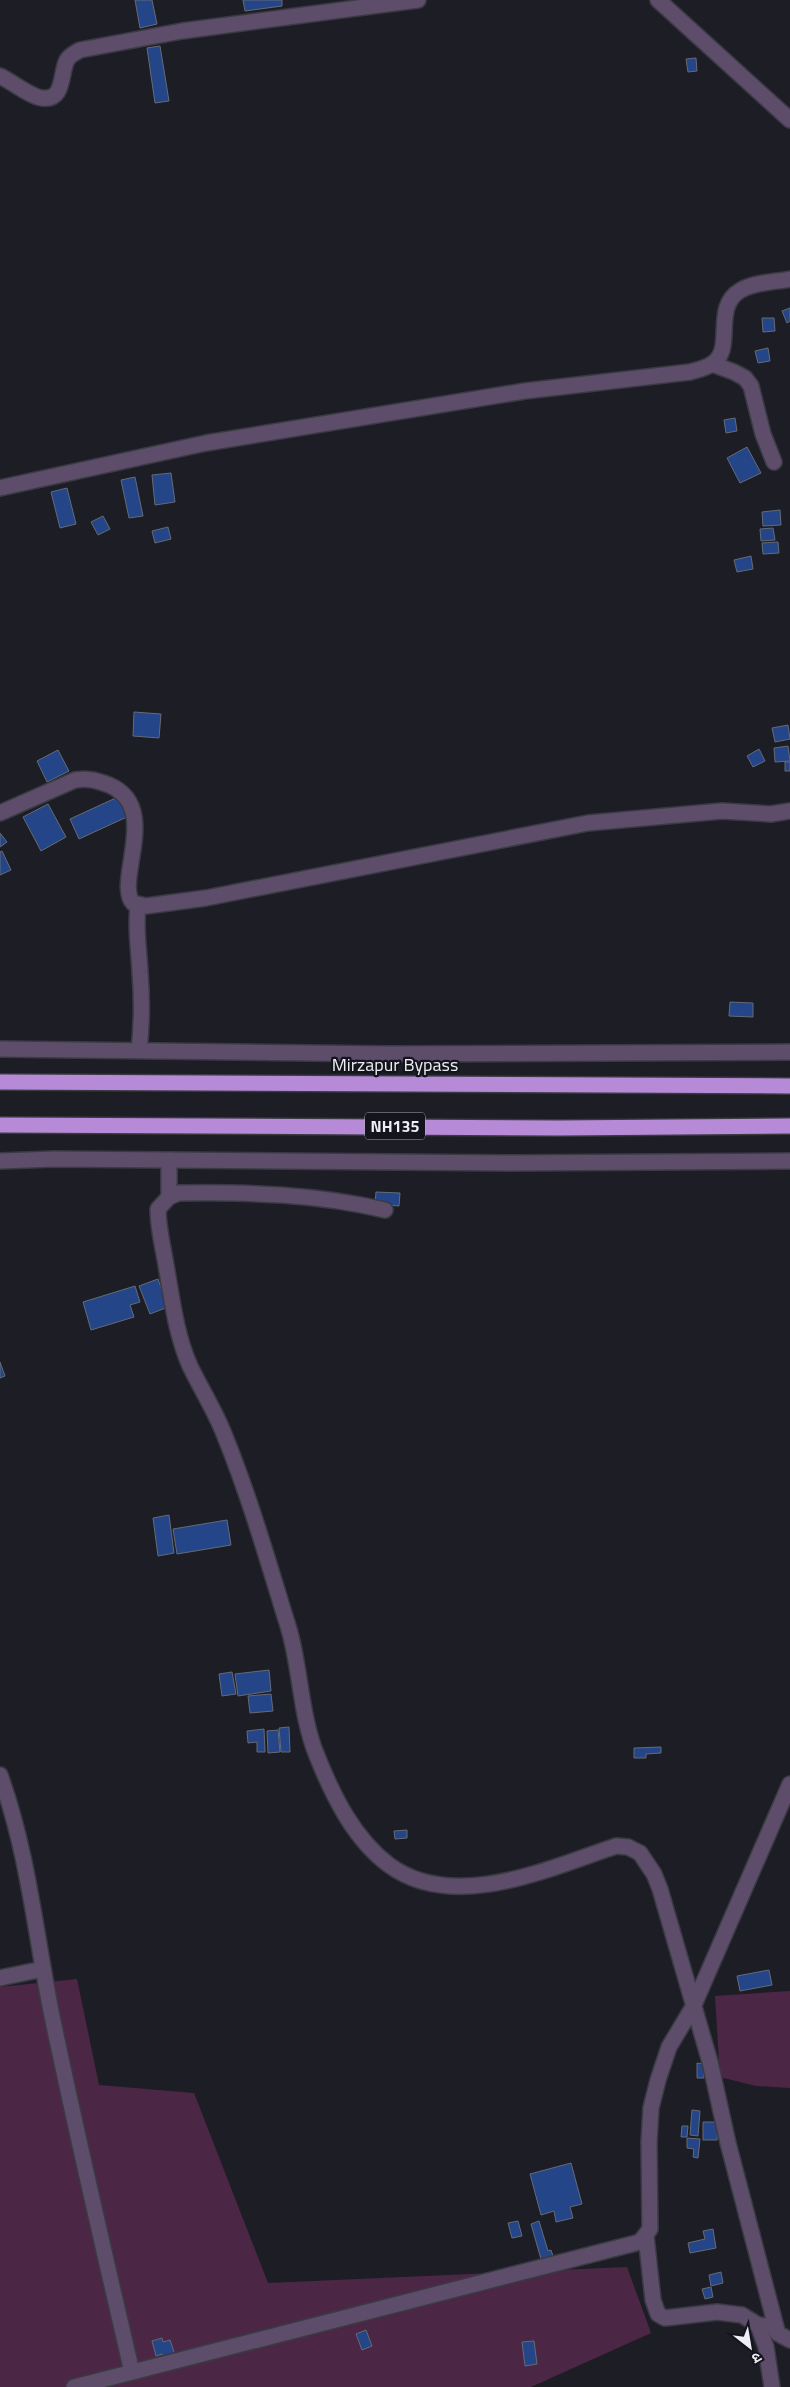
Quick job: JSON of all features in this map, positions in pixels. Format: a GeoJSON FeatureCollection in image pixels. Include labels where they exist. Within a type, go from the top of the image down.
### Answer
{"type":"FeatureCollection","features":[{"type":"Feature","properties":{"kind":"highway","name":"Mirzapur Bypass"},"geometry":{"type":"LineString","coordinates":[[0,1082],[790,1086]]}},
{"type":"Feature","properties":{"kind":"highway","name":"NH135"},"geometry":{"type":"LineString","coordinates":[[0,1125],[550,1128],[790,1126]]}},
{"type":"Feature","properties":{"kind":"street"},"geometry":{"type":"LineString","coordinates":[[0,76],[41,98],[50,97],[58,92],[61,87],[66,62],[69,57],[80,50],[182,31],[418,0]]}},
{"type":"Feature","properties":{"kind":"street"},"geometry":{"type":"LineString","coordinates":[[658,0],[790,120]]}},
{"type":"Feature","properties":{"kind":"street"},"geometry":{"type":"LineString","coordinates":[[0,488],[206,443],[525,391],[690,372],[712,364],[719,357],[722,347],[725,311],[733,296],[754,285],[790,279]]}},
{"type":"Feature","properties":{"kind":"street"},"geometry":{"type":"LineString","coordinates":[[712,364],[745,378],[751,386],[763,434],[774,462]]}},
{"type":"Feature","properties":{"kind":"street"},"geometry":{"type":"LineString","coordinates":[[0,813],[75,780],[88,778],[117,789],[126,796],[134,817],[129,895],[130,900],[138,906],[206,898],[397,862],[559,827],[722,811],[770,814],[790,812]]}},
{"type":"Feature","properties":{"kind":"street"},"geometry":{"type":"LineString","coordinates":[[138,906],[136,924],[142,1031],[139,1050]]}},
{"type":"Feature","properties":{"kind":"street"},"geometry":{"type":"LineString","coordinates":[[0,1049],[388,1054],[790,1052]]}},
{"type":"Feature","properties":{"kind":"street"},"geometry":{"type":"LineString","coordinates":[[0,1161],[54,1159],[501,1163],[790,1161]]}},
{"type":"Feature","properties":{"kind":"street"},"geometry":{"type":"LineString","coordinates":[[169,1160],[169,1197]]}},
{"type":"Feature","properties":{"kind":"street"},"geometry":{"type":"LineString","coordinates":[[384,1210],[317,1197],[247,1192],[179,1193],[169,1197],[158,1209],[158,1218],[182,1345],[190,1366],[223,1431],[239,1473],[292,1641],[309,1736],[332,1791],[344,1814],[366,1842],[389,1865],[408,1876],[428,1882],[454,1886],[488,1885],[517,1879],[616,1846],[628,1847],[640,1853],[654,1874],[660,1889],[710,2062],[728,2143],[777,2333],[790,2340]]}},
{"type":"Feature","properties":{"kind":"street"},"geometry":{"type":"LineString","coordinates":[[0,1775],[15,1818],[24,1855],[43,1969],[132,2372]]}},
{"type":"Feature","properties":{"kind":"street"},"geometry":{"type":"LineString","coordinates":[[776,2327],[758,2325],[742,2315],[717,2312],[670,2318],[658,2314],[653,2300],[646,2236],[650,2224],[649,2142],[652,2108],[669,2047],[693,2007],[790,1784]]}},
{"type":"Feature","properties":{"kind":"street"},"geometry":{"type":"LineString","coordinates":[[0,1978],[43,1969]]}},
{"type":"Feature","properties":{"kind":"street"},"geometry":{"type":"LineString","coordinates":[[74,2387],[97,2384],[132,2372],[634,2245],[646,2236]]}},
{"type":"Feature","properties":{"kind":"street"},"geometry":{"type":"LineString","coordinates":[[758,2325],[766,2347],[772,2387]]}},
{"type":"Feature","properties":{"kind":"shaded area"},"geometry":{"type":"Polygon","coordinates":[[[77,1979],[99,2085],[194,2093],[268,2283],[627,2267],[651,2333],[531,2387],[0,2387],[0,1987],[77,1979]]]}},
{"type":"Feature","properties":{"kind":"shaded area"},"geometry":{"type":"Polygon","coordinates":[[[790,1991],[790,2088],[756,2086],[720,2077],[715,1996],[790,1991]]]}},
{"type":"Feature","properties":{"kind":"building"},"geometry":{"type":"Polygon","coordinates":[[[135,0],[152,0],[157,24],[140,28],[135,0]]]}},
{"type":"Feature","properties":{"kind":"building"},"geometry":{"type":"Polygon","coordinates":[[[243,0],[282,0],[282,6],[245,11],[243,0]]]}},
{"type":"Feature","properties":{"kind":"building"},"geometry":{"type":"Polygon","coordinates":[[[160,46],[169,101],[155,103],[147,48],[160,46]]]}},
{"type":"Feature","properties":{"kind":"building"},"geometry":{"type":"Polygon","coordinates":[[[696,58],[697,71],[688,72],[686,59],[696,58]]]}},
{"type":"Feature","properties":{"kind":"building"},"geometry":{"type":"Polygon","coordinates":[[[790,308],[790,321],[787,323],[782,311],[790,308]]]}},
{"type":"Feature","properties":{"kind":"building"},"geometry":{"type":"Polygon","coordinates":[[[762,318],[774,318],[775,331],[763,332],[762,318]]]}},
{"type":"Feature","properties":{"kind":"building"},"geometry":{"type":"Polygon","coordinates":[[[768,348],[770,361],[758,363],[755,351],[768,348]]]}},
{"type":"Feature","properties":{"kind":"building"},"geometry":{"type":"Polygon","coordinates":[[[735,418],[737,431],[726,433],[724,420],[735,418]]]}},
{"type":"Feature","properties":{"kind":"building"},"geometry":{"type":"Polygon","coordinates":[[[747,447],[761,473],[740,483],[727,458],[747,447]]]}},
{"type":"Feature","properties":{"kind":"building"},"geometry":{"type":"Polygon","coordinates":[[[171,473],[175,502],[155,505],[152,475],[171,473]]]}},
{"type":"Feature","properties":{"kind":"building"},"geometry":{"type":"Polygon","coordinates":[[[135,477],[143,516],[129,518],[121,480],[135,477]]]}},
{"type":"Feature","properties":{"kind":"building"},"geometry":{"type":"Polygon","coordinates":[[[67,488],[76,524],[60,528],[51,492],[67,488]]]}},
{"type":"Feature","properties":{"kind":"building"},"geometry":{"type":"Polygon","coordinates":[[[780,510],[781,525],[763,526],[762,512],[780,510]]]}},
{"type":"Feature","properties":{"kind":"building"},"geometry":{"type":"Polygon","coordinates":[[[103,516],[110,529],[98,535],[91,522],[103,516]]]}},
{"type":"Feature","properties":{"kind":"building"},"geometry":{"type":"Polygon","coordinates":[[[168,527],[171,539],[155,543],[152,531],[168,527]]]}},
{"type":"Feature","properties":{"kind":"building"},"geometry":{"type":"Polygon","coordinates":[[[773,528],[775,540],[761,541],[760,529],[773,528]]]}},
{"type":"Feature","properties":{"kind":"building"},"geometry":{"type":"Polygon","coordinates":[[[778,542],[779,553],[763,554],[762,543],[778,542]]]}},
{"type":"Feature","properties":{"kind":"building"},"geometry":{"type":"Polygon","coordinates":[[[751,556],[753,569],[737,572],[734,560],[751,556]]]}},
{"type":"Feature","properties":{"kind":"building"},"geometry":{"type":"Polygon","coordinates":[[[134,712],[161,714],[159,738],[133,736],[134,712]]]}},
{"type":"Feature","properties":{"kind":"building"},"geometry":{"type":"Polygon","coordinates":[[[788,725],[790,739],[775,742],[772,728],[788,725]]]}},
{"type":"Feature","properties":{"kind":"building"},"geometry":{"type":"Polygon","coordinates":[[[788,746],[790,761],[775,762],[774,748],[788,746]]]}},
{"type":"Feature","properties":{"kind":"building"},"geometry":{"type":"Polygon","coordinates":[[[759,749],[765,761],[753,767],[747,756],[759,749]]]}},
{"type":"Feature","properties":{"kind":"building"},"geometry":{"type":"Polygon","coordinates":[[[58,750],[69,771],[47,782],[37,761],[58,750]]]}},
{"type":"Feature","properties":{"kind":"building"},"geometry":{"type":"Polygon","coordinates":[[[785,762],[790,762],[790,771],[785,771],[785,762]]]}},
{"type":"Feature","properties":{"kind":"building"},"geometry":{"type":"Polygon","coordinates":[[[120,796],[129,816],[79,839],[70,819],[120,796]]]}},
{"type":"Feature","properties":{"kind":"building"},"geometry":{"type":"Polygon","coordinates":[[[48,804],[66,837],[41,851],[23,817],[48,804]]]}},
{"type":"Feature","properties":{"kind":"building"},"geometry":{"type":"Polygon","coordinates":[[[0,833],[7,842],[0,847],[0,833]]]}},
{"type":"Feature","properties":{"kind":"building"},"geometry":{"type":"Polygon","coordinates":[[[2,851],[11,870],[0,875],[0,852],[2,851]]]}},
{"type":"Feature","properties":{"kind":"building"},"geometry":{"type":"Polygon","coordinates":[[[730,1002],[753,1003],[753,1017],[729,1016],[730,1002]]]}},
{"type":"Feature","properties":{"kind":"building"},"geometry":{"type":"Polygon","coordinates":[[[376,1192],[400,1193],[399,1206],[375,1204],[376,1192]]]}},
{"type":"Feature","properties":{"kind":"building"},"geometry":{"type":"Polygon","coordinates":[[[158,1279],[168,1307],[150,1314],[139,1286],[158,1279]]]}},
{"type":"Feature","properties":{"kind":"building"},"geometry":{"type":"Polygon","coordinates":[[[135,1286],[140,1302],[130,1305],[134,1317],[91,1330],[83,1302],[135,1286]]]}},
{"type":"Feature","properties":{"kind":"building"},"geometry":{"type":"Polygon","coordinates":[[[0,1362],[5,1376],[0,1378],[0,1362]]]}},
{"type":"Feature","properties":{"kind":"building"},"geometry":{"type":"Polygon","coordinates":[[[169,1515],[174,1553],[158,1556],[153,1518],[169,1515]]]}},
{"type":"Feature","properties":{"kind":"building"},"geometry":{"type":"Polygon","coordinates":[[[227,1520],[231,1545],[177,1554],[173,1529],[227,1520]]]}},
{"type":"Feature","properties":{"kind":"building"},"geometry":{"type":"Polygon","coordinates":[[[269,1670],[271,1691],[238,1696],[235,1674],[269,1670]]]}},
{"type":"Feature","properties":{"kind":"building"},"geometry":{"type":"Polygon","coordinates":[[[232,1672],[236,1694],[222,1696],[219,1674],[232,1672]]]}},
{"type":"Feature","properties":{"kind":"building"},"geometry":{"type":"Polygon","coordinates":[[[271,1694],[273,1711],[250,1713],[248,1696],[271,1694]]]}},
{"type":"Feature","properties":{"kind":"building"},"geometry":{"type":"Polygon","coordinates":[[[289,1727],[290,1752],[281,1752],[279,1728],[289,1727]]]}},
{"type":"Feature","properties":{"kind":"building"},"geometry":{"type":"Polygon","coordinates":[[[264,1729],[265,1752],[257,1752],[257,1742],[248,1743],[247,1731],[264,1729]]]}},
{"type":"Feature","properties":{"kind":"building"},"geometry":{"type":"Polygon","coordinates":[[[278,1730],[280,1752],[268,1753],[267,1731],[278,1730]]]}},
{"type":"Feature","properties":{"kind":"building"},"geometry":{"type":"Polygon","coordinates":[[[661,1747],[661,1753],[646,1754],[646,1758],[634,1758],[634,1748],[661,1747]]]}},
{"type":"Feature","properties":{"kind":"building"},"geometry":{"type":"Polygon","coordinates":[[[407,1830],[407,1838],[395,1839],[394,1831],[407,1830]]]}},
{"type":"Feature","properties":{"kind":"building"},"geometry":{"type":"Polygon","coordinates":[[[769,1970],[772,1985],[740,1991],[737,1976],[769,1970]]]}},
{"type":"Feature","properties":{"kind":"building"},"geometry":{"type":"Polygon","coordinates":[[[697,2063],[704,2064],[704,2078],[697,2078],[697,2063]]]}},
{"type":"Feature","properties":{"kind":"building"},"geometry":{"type":"Polygon","coordinates":[[[692,2110],[700,2111],[698,2136],[690,2135],[692,2110]]]}},
{"type":"Feature","properties":{"kind":"building"},"geometry":{"type":"Polygon","coordinates":[[[703,2122],[718,2122],[717,2140],[703,2140],[703,2122]]]}},
{"type":"Feature","properties":{"kind":"building"},"geometry":{"type":"Polygon","coordinates":[[[682,2126],[688,2126],[687,2137],[681,2137],[682,2126]]]}},
{"type":"Feature","properties":{"kind":"building"},"geometry":{"type":"Polygon","coordinates":[[[687,2138],[700,2139],[698,2158],[693,2157],[694,2149],[687,2148],[687,2138]]]}},
{"type":"Feature","properties":{"kind":"building"},"geometry":{"type":"Polygon","coordinates":[[[571,2163],[582,2204],[570,2207],[573,2218],[556,2222],[554,2211],[541,2215],[530,2174],[571,2163]]]}},
{"type":"Feature","properties":{"kind":"building"},"geometry":{"type":"Polygon","coordinates":[[[518,2221],[522,2236],[512,2238],[508,2223],[518,2221]]]}},
{"type":"Feature","properties":{"kind":"building"},"geometry":{"type":"Polygon","coordinates":[[[539,2221],[548,2251],[551,2250],[553,2256],[541,2259],[531,2224],[539,2221]]]}},
{"type":"Feature","properties":{"kind":"building"},"geometry":{"type":"Polygon","coordinates":[[[713,2229],[716,2248],[690,2253],[688,2243],[705,2239],[703,2231],[713,2229]]]}},
{"type":"Feature","properties":{"kind":"building"},"geometry":{"type":"Polygon","coordinates":[[[721,2272],[723,2283],[711,2286],[709,2275],[721,2272]]]}},
{"type":"Feature","properties":{"kind":"building"},"geometry":{"type":"Polygon","coordinates":[[[711,2287],[713,2297],[705,2299],[702,2289],[711,2287]]]}},
{"type":"Feature","properties":{"kind":"building"},"geometry":{"type":"Polygon","coordinates":[[[366,2330],[372,2346],[362,2350],[356,2334],[366,2330]]]}},
{"type":"Feature","properties":{"kind":"building"},"geometry":{"type":"Polygon","coordinates":[[[162,2338],[163,2342],[170,2340],[175,2355],[164,2359],[162,2354],[156,2356],[152,2341],[162,2338]]]}},
{"type":"Feature","properties":{"kind":"building"},"geometry":{"type":"Polygon","coordinates":[[[534,2341],[537,2364],[525,2366],[522,2342],[534,2341]]]}}]}
